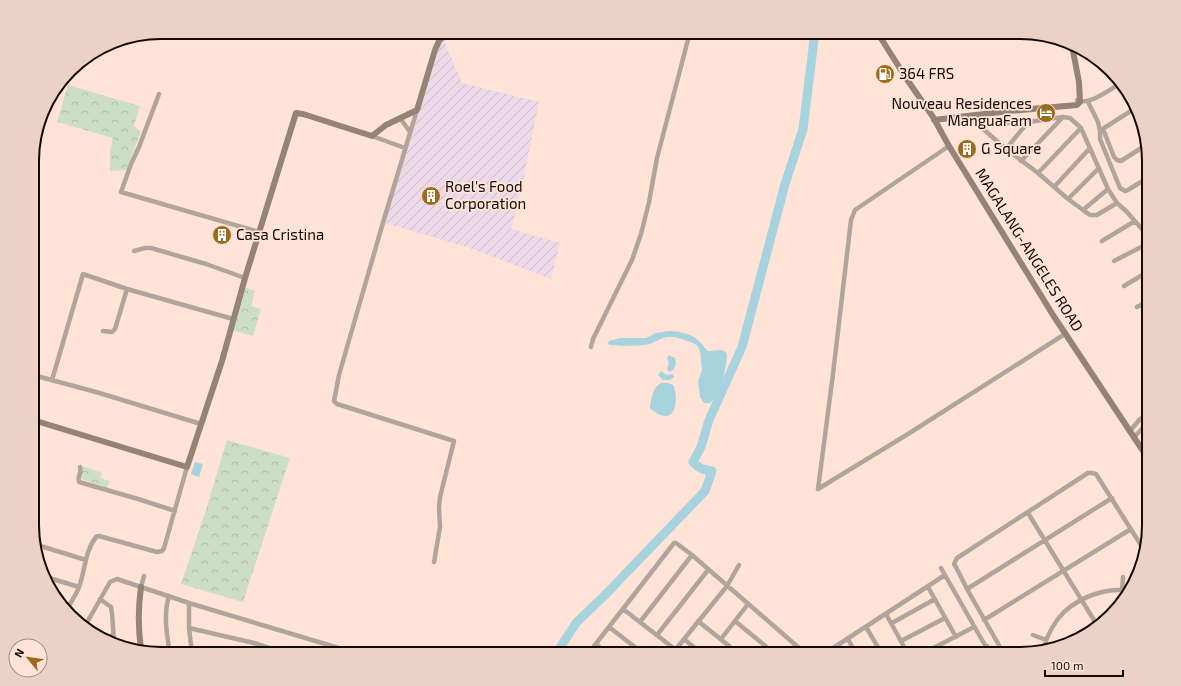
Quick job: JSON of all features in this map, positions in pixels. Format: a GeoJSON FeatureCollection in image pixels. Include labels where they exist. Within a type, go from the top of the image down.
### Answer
{"type":"FeatureCollection","features":[{"type":"Feature","properties":{"kind":"street"},"geometry":{"type":"LineString","coordinates":[[434,562],[440,527],[439,503],[454,441],[337,404],[334,400],[339,375],[434,50],[441,39]]}},
{"type":"Feature","properties":{"kind":"street"},"geometry":{"type":"LineString","coordinates":[[591,347],[632,260],[641,234],[649,202],[657,158],[688,39]]}},
{"type":"Feature","properties":{"kind":"street","name":"MAGALANG-ANGELES ROAD"},"geometry":{"type":"LineString","coordinates":[[881,39],[934,119],[949,146],[1065,334],[1142,449]]}},
{"type":"Feature","properties":{"kind":"street"},"geometry":{"type":"LineString","coordinates":[[1073,51],[1080,94],[1078,101]]}},
{"type":"Feature","properties":{"kind":"street"},"geometry":{"type":"LineString","coordinates":[[934,119],[1008,108],[1078,101],[1088,102],[1116,86]]}},
{"type":"Feature","properties":{"kind":"street"},"geometry":{"type":"LineString","coordinates":[[159,94],[121,192],[259,232]]}},
{"type":"Feature","properties":{"kind":"street"},"geometry":{"type":"LineString","coordinates":[[1088,102],[1114,157],[1121,161],[1141,148]]}},
{"type":"Feature","properties":{"kind":"street"},"geometry":{"type":"LineString","coordinates":[[372,136],[386,125],[417,110]]}},
{"type":"Feature","properties":{"kind":"street"},"geometry":{"type":"LineString","coordinates":[[1131,111],[1101,130],[1099,135],[1120,188],[1125,191],[1142,181]]}},
{"type":"Feature","properties":{"kind":"street"},"geometry":{"type":"LineString","coordinates":[[70,605],[79,587],[86,560],[96,537],[99,536],[157,552],[162,551],[164,548],[187,467],[222,361],[245,278],[296,112],[405,148]]}},
{"type":"Feature","properties":{"kind":"street"},"geometry":{"type":"LineString","coordinates":[[1021,161],[1063,117]]}},
{"type":"Feature","properties":{"kind":"street"},"geometry":{"type":"LineString","coordinates":[[1117,204],[1097,215],[1093,215],[1083,210],[1068,199],[1038,172],[1006,149],[982,128],[982,126],[984,124],[1028,122],[1063,117],[1070,118],[1081,128],[1108,189],[1117,204],[1142,229]]}},
{"type":"Feature","properties":{"kind":"street"},"geometry":{"type":"LineString","coordinates":[[400,118],[410,132]]}},
{"type":"Feature","properties":{"kind":"street"},"geometry":{"type":"LineString","coordinates":[[1006,149],[1028,122]]}},
{"type":"Feature","properties":{"kind":"street"},"geometry":{"type":"LineString","coordinates":[[1038,172],[1081,128]]}},
{"type":"Feature","properties":{"kind":"street"},"geometry":{"type":"LineString","coordinates":[[949,146],[855,210],[853,214],[851,220],[818,489],[908,434],[1065,334]]}},
{"type":"Feature","properties":{"kind":"street"},"geometry":{"type":"LineString","coordinates":[[1054,187],[1090,148]]}},
{"type":"Feature","properties":{"kind":"street"},"geometry":{"type":"LineString","coordinates":[[1068,199],[1099,168]]}},
{"type":"Feature","properties":{"kind":"street"},"geometry":{"type":"LineString","coordinates":[[1083,210],[1108,189]]}},
{"type":"Feature","properties":{"kind":"street"},"geometry":{"type":"LineString","coordinates":[[1102,241],[1135,221]]}},
{"type":"Feature","properties":{"kind":"street"},"geometry":{"type":"LineString","coordinates":[[1114,261],[1142,247]]}},
{"type":"Feature","properties":{"kind":"street"},"geometry":{"type":"LineString","coordinates":[[134,251],[145,248],[155,249],[206,264],[245,278]]}},
{"type":"Feature","properties":{"kind":"street"},"geometry":{"type":"LineString","coordinates":[[52,380],[83,274],[233,319]]}},
{"type":"Feature","properties":{"kind":"street"},"geometry":{"type":"LineString","coordinates":[[1124,286],[1142,275]]}},
{"type":"Feature","properties":{"kind":"street"},"geometry":{"type":"LineString","coordinates":[[104,331],[112,332],[115,329],[127,288]]}},
{"type":"Feature","properties":{"kind":"street"},"geometry":{"type":"LineString","coordinates":[[1137,307],[1142,304]]}},
{"type":"Feature","properties":{"kind":"street"},"geometry":{"type":"LineString","coordinates":[[39,377],[201,424]]}},
{"type":"Feature","properties":{"kind":"street"},"geometry":{"type":"LineString","coordinates":[[1130,431],[1142,418]]}},
{"type":"Feature","properties":{"kind":"street"},"geometry":{"type":"LineString","coordinates":[[39,422],[187,467]]}},
{"type":"Feature","properties":{"kind":"street"},"geometry":{"type":"LineString","coordinates":[[1134,437],[1142,429]]}},
{"type":"Feature","properties":{"kind":"street"},"geometry":{"type":"LineString","coordinates":[[80,466],[79,482],[175,511]]}},
{"type":"Feature","properties":{"kind":"street"},"geometry":{"type":"LineString","coordinates":[[1000,647],[954,564],[957,558],[1088,473],[1096,474],[1141,544]]}},
{"type":"Feature","properties":{"kind":"street"},"geometry":{"type":"LineString","coordinates":[[967,589],[1112,498]]}},
{"type":"Feature","properties":{"kind":"street"},"geometry":{"type":"LineString","coordinates":[[1028,513],[1095,621]]}},
{"type":"Feature","properties":{"kind":"street"},"geometry":{"type":"LineString","coordinates":[[984,620],[1131,529]]}},
{"type":"Feature","properties":{"kind":"street"},"geometry":{"type":"LineString","coordinates":[[594,647],[674,543],[678,544],[692,555],[797,647]]}},
{"type":"Feature","properties":{"kind":"street"},"geometry":{"type":"LineString","coordinates":[[41,546],[86,560]]}},
{"type":"Feature","properties":{"kind":"street"},"geometry":{"type":"LineString","coordinates":[[640,622],[692,555]]}},
{"type":"Feature","properties":{"kind":"street"},"geometry":{"type":"LineString","coordinates":[[678,647],[727,586],[739,565]]}},
{"type":"Feature","properties":{"kind":"street"},"geometry":{"type":"LineString","coordinates":[[941,568],[974,627],[987,646]]}},
{"type":"Feature","properties":{"kind":"street"},"geometry":{"type":"LineString","coordinates":[[657,635],[708,570]]}},
{"type":"Feature","properties":{"kind":"street"},"geometry":{"type":"LineString","coordinates":[[835,647],[945,575]]}},
{"type":"Feature","properties":{"kind":"street"},"geometry":{"type":"LineString","coordinates":[[140,645],[138,631],[138,608],[144,576]]}},
{"type":"Feature","properties":{"kind":"street"},"geometry":{"type":"LineString","coordinates":[[1045,645],[1055,624],[1065,612],[1090,596],[1104,592],[1122,590],[1122,577]]}},
{"type":"Feature","properties":{"kind":"street"},"geometry":{"type":"LineString","coordinates":[[52,579],[79,587]]}},
{"type":"Feature","properties":{"kind":"street"},"geometry":{"type":"LineString","coordinates":[[87,622],[110,582],[117,579],[189,603],[335,647]]}},
{"type":"Feature","properties":{"kind":"street"},"geometry":{"type":"LineString","coordinates":[[928,587],[956,637]]}},
{"type":"Feature","properties":{"kind":"street"},"geometry":{"type":"LineString","coordinates":[[169,596],[165,618],[169,647]]}},
{"type":"Feature","properties":{"kind":"street"},"geometry":{"type":"LineString","coordinates":[[100,599],[111,607],[113,635]]}},
{"type":"Feature","properties":{"kind":"street"},"geometry":{"type":"LineString","coordinates":[[892,623],[935,599]]}},
{"type":"Feature","properties":{"kind":"street"},"geometry":{"type":"LineString","coordinates":[[189,603],[189,628],[191,647]]}},
{"type":"Feature","properties":{"kind":"street"},"geometry":{"type":"LineString","coordinates":[[721,639],[748,604]]}},
{"type":"Feature","properties":{"kind":"street"},"geometry":{"type":"LineString","coordinates":[[623,609],[657,635],[669,647]]}},
{"type":"Feature","properties":{"kind":"street"},"geometry":{"type":"LineString","coordinates":[[886,614],[904,647]]}},
{"type":"Feature","properties":{"kind":"street"},"geometry":{"type":"LineString","coordinates":[[901,641],[945,618]]}},
{"type":"Feature","properties":{"kind":"street"},"geometry":{"type":"LineString","coordinates":[[698,621],[731,647]]}},
{"type":"Feature","properties":{"kind":"street"},"geometry":{"type":"LineString","coordinates":[[735,621],[767,647]]}},
{"type":"Feature","properties":{"kind":"street"},"geometry":{"type":"LineString","coordinates":[[609,627],[635,647]]}},
{"type":"Feature","properties":{"kind":"street"},"geometry":{"type":"LineString","coordinates":[[866,627],[878,647]]}},
{"type":"Feature","properties":{"kind":"street"},"geometry":{"type":"LineString","coordinates":[[936,647],[974,627]]}},
{"type":"Feature","properties":{"kind":"street"},"geometry":{"type":"LineString","coordinates":[[189,628],[266,647]]}},
{"type":"Feature","properties":{"kind":"street"},"geometry":{"type":"LineString","coordinates":[[1032,634],[1046,640]]}},
{"type":"Feature","properties":{"kind":"street"},"geometry":{"type":"LineString","coordinates":[[684,639],[694,647]]}},
{"type":"Feature","properties":{"kind":"street"},"geometry":{"type":"LineString","coordinates":[[848,639],[852,647]]}},
{"type":"Feature","properties":{"kind":"street"},"geometry":{"type":"LineString","coordinates":[[596,644],[600,647]]}},
{"type":"Feature","properties":{"kind":"shaded area","name":"Roel's Food Corporation"},"geometry":{"type":"Polygon","coordinates":[[[444,41],[462,83],[539,102],[523,181],[511,229],[560,243],[551,279],[470,248],[385,223],[441,42],[444,41]]]}},
{"type":"Feature","properties":{"kind":"green space"},"geometry":{"type":"Polygon","coordinates":[[[68,85],[140,106],[134,126],[141,132],[126,170],[110,171],[110,151],[113,138],[57,122],[68,85]]]}},
{"type":"Feature","properties":{"kind":"green space"},"geometry":{"type":"Polygon","coordinates":[[[244,287],[255,291],[251,306],[261,309],[253,336],[231,330],[244,287]]]}},
{"type":"Feature","properties":{"kind":"green space"},"geometry":{"type":"Polygon","coordinates":[[[227,440],[290,458],[243,602],[181,584],[205,513],[227,440]]]}},
{"type":"Feature","properties":{"kind":"green space"},"geometry":{"type":"Polygon","coordinates":[[[83,466],[102,473],[100,478],[110,481],[107,488],[79,478],[83,466]]]}},
{"type":"Feature","properties":{"kind":"water"},"geometry":{"type":"Polygon","coordinates":[[[669,331],[681,332],[693,336],[708,351],[722,350],[726,352],[727,356],[722,381],[717,393],[710,403],[704,403],[700,397],[698,381],[702,370],[698,346],[675,337],[663,338],[644,345],[623,346],[608,344],[609,341],[620,338],[646,338],[656,333],[669,331]]]}},
{"type":"Feature","properties":{"kind":"water"},"geometry":{"type":"Polygon","coordinates":[[[669,355],[675,358],[676,363],[674,369],[670,372],[667,369],[669,363],[667,358],[669,355]]]}},
{"type":"Feature","properties":{"kind":"water"},"geometry":{"type":"Polygon","coordinates":[[[661,371],[667,375],[673,374],[674,377],[670,380],[663,380],[658,375],[661,371]]]}},
{"type":"Feature","properties":{"kind":"water"},"geometry":{"type":"Polygon","coordinates":[[[661,383],[673,385],[675,391],[675,407],[672,413],[667,416],[657,414],[650,408],[653,392],[661,383]]]}},
{"type":"Feature","properties":{"kind":"water"},"geometry":{"type":"Polygon","coordinates":[[[195,462],[203,464],[199,477],[191,474],[195,462]]]}},
{"type":"Feature","properties":{"kind":"waterway"},"geometry":{"type":"LineString","coordinates":[[561,647],[576,623],[607,593],[705,491],[712,471],[702,469],[693,462],[701,447],[709,420],[742,347],[785,184],[803,129],[814,39]]}},
{"type":"Feature","properties":{"kind":"place","name":"364 FRS"},"geometry":{"type":"Point","coordinates":[885,74]}},
{"type":"Feature","properties":{"kind":"place","name":"Nouveau Residences ManguaFam"},"geometry":{"type":"Point","coordinates":[1046,113]}},
{"type":"Feature","properties":{"kind":"place","name":"G Square"},"geometry":{"type":"Point","coordinates":[967,149]}},
{"type":"Feature","properties":{"kind":"place","name":"Roel's Food Corporation"},"geometry":{"type":"Point","coordinates":[431,196]}},
{"type":"Feature","properties":{"kind":"place","name":"Casa Cristina"},"geometry":{"type":"Point","coordinates":[222,235]}}]}
